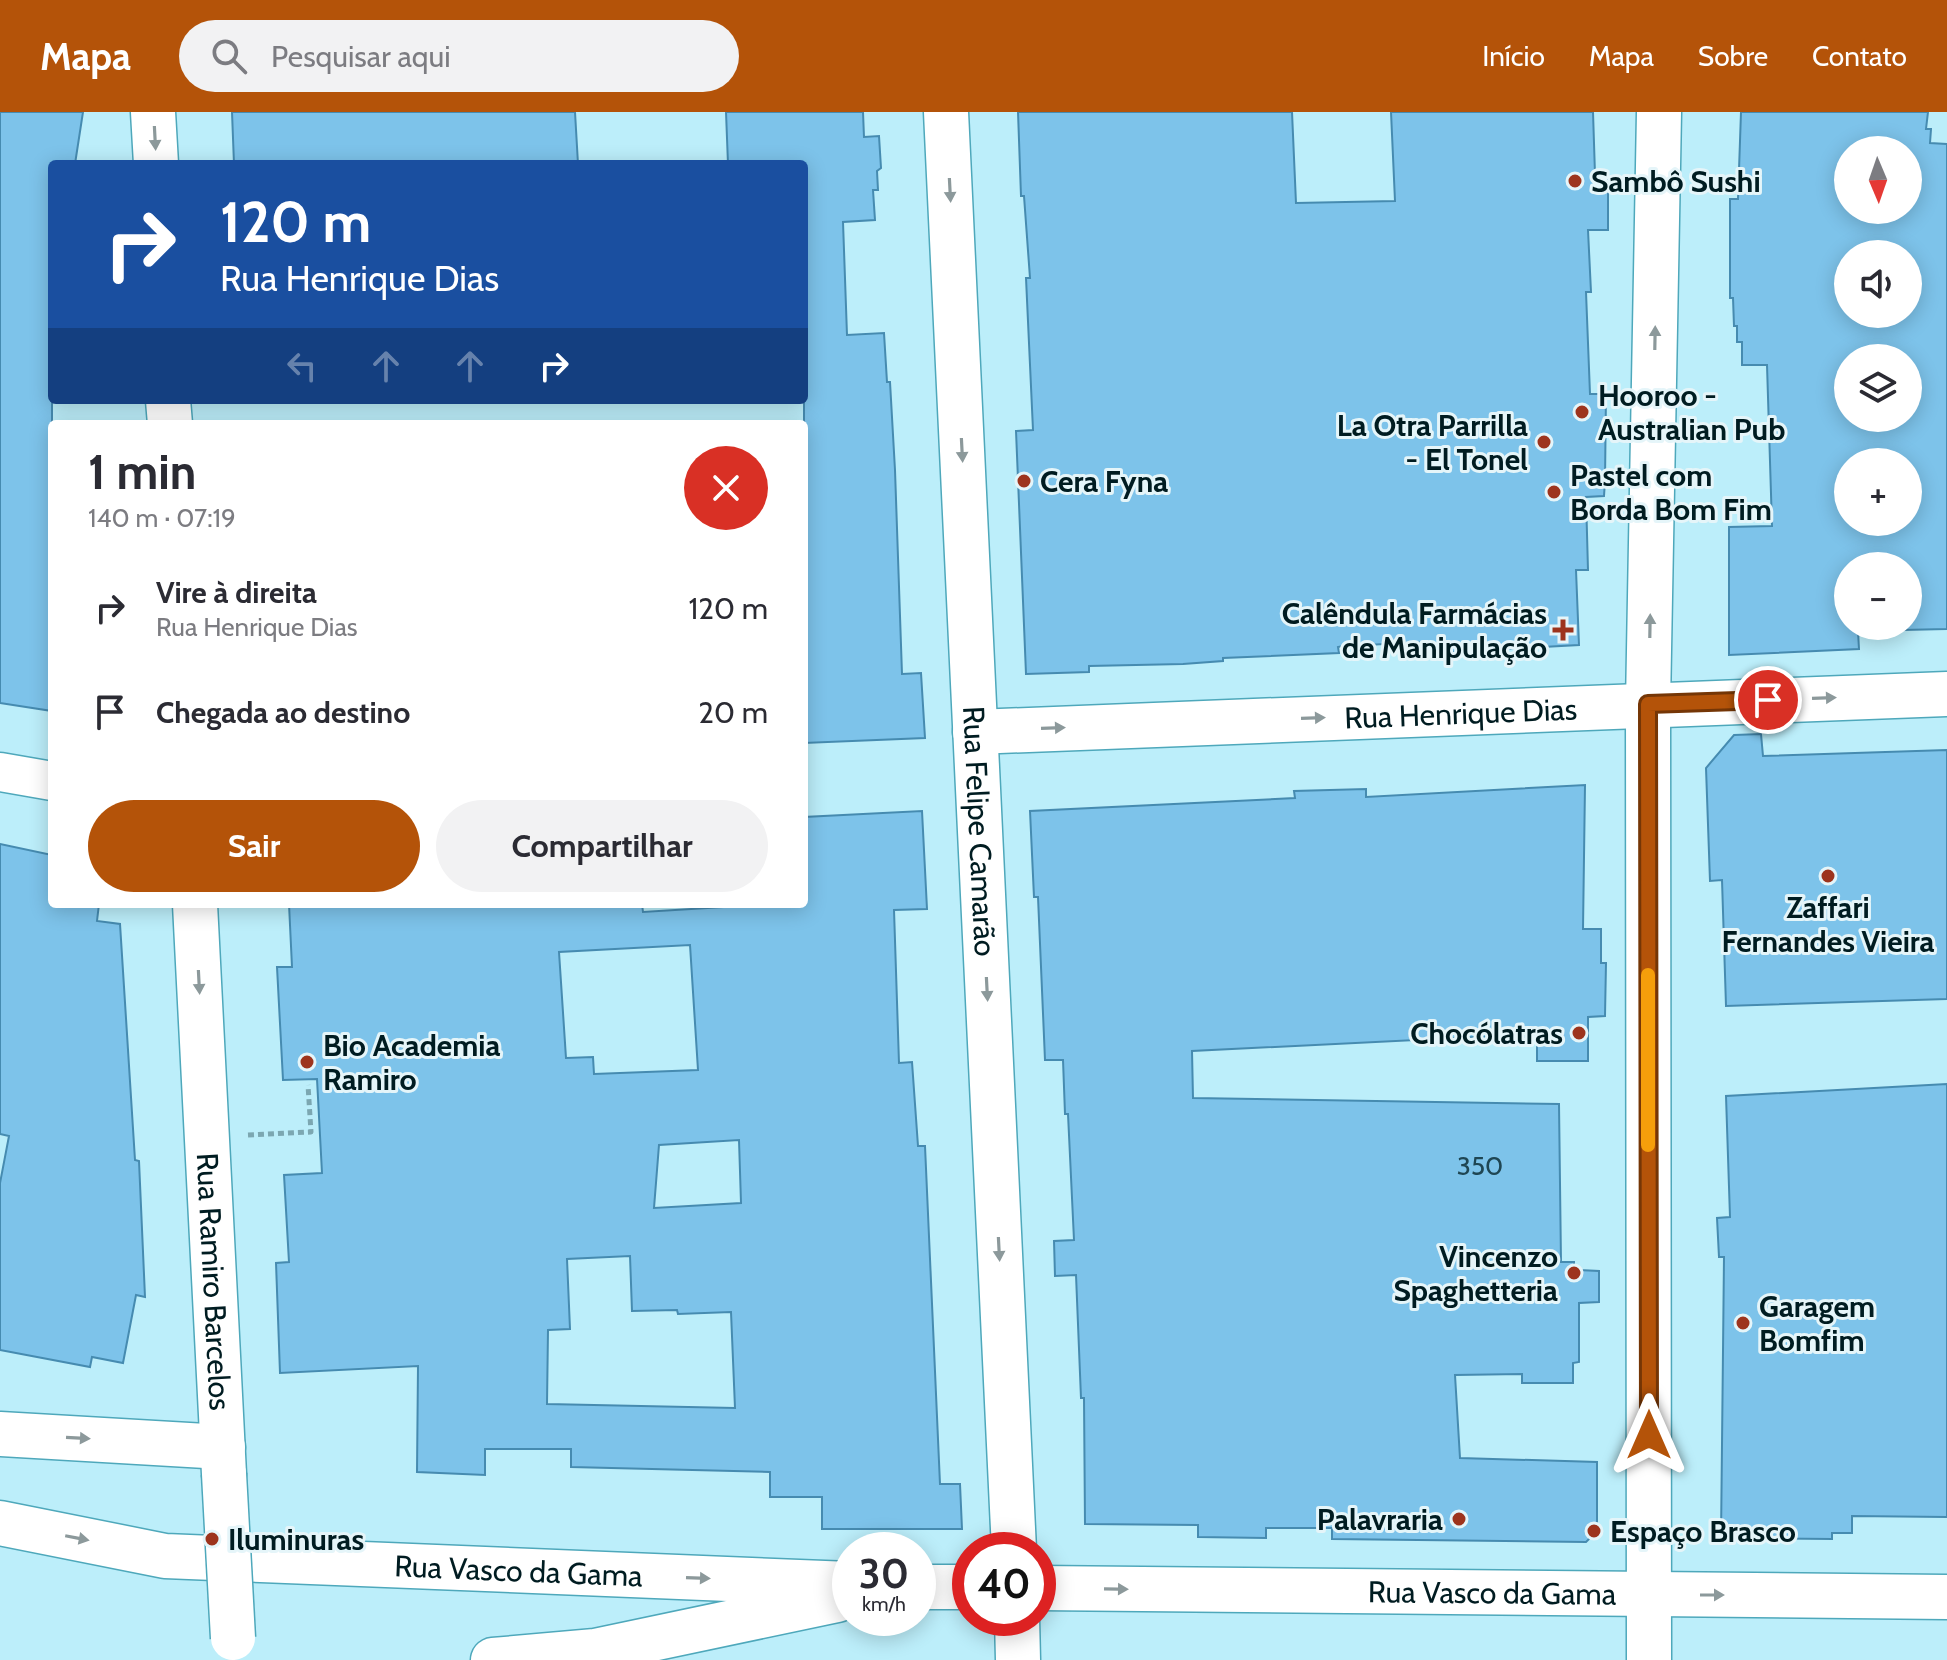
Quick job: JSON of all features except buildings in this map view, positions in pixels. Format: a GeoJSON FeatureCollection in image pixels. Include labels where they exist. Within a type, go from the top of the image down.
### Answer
{"type":"FeatureCollection","features":[{"type":"Feature","properties":{"kind":"street"},"geometry":{"type":"LineString","coordinates":[[153,112],[156,160]]}},
{"type":"Feature","properties":{"kind":"street","name":"Rua Felipe Camarão"},"geometry":{"type":"LineString","coordinates":[[946,112],[1013,1532]]}},
{"type":"Feature","properties":{"kind":"street"},"geometry":{"type":"LineString","coordinates":[[1649,1660],[1648,704],[1659,112]]}},
{"type":"Feature","properties":{"kind":"street","name":"Rua Henrique Dias"},"geometry":{"type":"LineString","coordinates":[[975,732],[1947,694]]}},
{"type":"Feature","properties":{"kind":"street"},"geometry":{"type":"LineString","coordinates":[[0,772],[48,780]]}},
{"type":"Feature","properties":{"kind":"street","name":"Rua Ramiro Barcelos"},"geometry":{"type":"LineString","coordinates":[[195,908],[233,1649]]}},
{"type":"Feature","properties":{"kind":"street"},"geometry":{"type":"LineString","coordinates":[[0,1434],[224,1460]]}},
{"type":"Feature","properties":{"kind":"street","name":"Rua Vasco da Gama"},"geometry":{"type":"LineString","coordinates":[[0,1523],[165,1556],[832,1583]]}},
{"type":"Feature","properties":{"kind":"street","name":"Rua Vasco da Gama"},"geometry":{"type":"LineString","coordinates":[[1056,1588],[1947,1597]]}},
{"type":"Feature","properties":{"kind":"street"},"geometry":{"type":"LineString","coordinates":[[493,1660],[595,1651],[832,1601]]}},
{"type":"Feature","properties":{"kind":"street"},"geometry":{"type":"LineString","coordinates":[[1017,1636],[1018,1660]]}},
{"type":"Feature","properties":{"kind":"path"},"geometry":{"type":"LineString","coordinates":[[207,1137],[311,1132],[308,1085]]}},
{"type":"Feature","properties":{"kind":"slow traffic"},"geometry":{"type":"LineString","coordinates":[[1648,975],[1648,1145]]}},
{"type":"Feature","properties":{"kind":"place","name":"Sambô Sushi"},"geometry":{"type":"Point","coordinates":[1575,181]}},
{"type":"Feature","properties":{"kind":"place","name":"Hooroo - Australian Pub"},"geometry":{"type":"Point","coordinates":[1582,412]}},
{"type":"Feature","properties":{"kind":"place","name":"La Otra Parrilla - El Tonel"},"geometry":{"type":"Point","coordinates":[1544,442]}},
{"type":"Feature","properties":{"kind":"place","name":"Cera Fyna"},"geometry":{"type":"Point","coordinates":[1024,481]}},
{"type":"Feature","properties":{"kind":"place","name":"Pastel com Borda Bom Fim"},"geometry":{"type":"Point","coordinates":[1554,492]}},
{"type":"Feature","properties":{"kind":"place","name":"Calêndula Farmácias de Manipulação"},"geometry":{"type":"Point","coordinates":[1563,630]}},
{"type":"Feature","properties":{"kind":"place","name":"Zaffari Fernandes Vieira"},"geometry":{"type":"Point","coordinates":[1828,876]}},
{"type":"Feature","properties":{"kind":"place","name":"Chocólatras"},"geometry":{"type":"Point","coordinates":[1579,1033]}},
{"type":"Feature","properties":{"kind":"place","name":"Bio Academia Ramiro"},"geometry":{"type":"Point","coordinates":[307,1062]}},
{"type":"Feature","properties":{"kind":"place","name":"Vincenzo Spaghetteria"},"geometry":{"type":"Point","coordinates":[1574,1273]}},
{"type":"Feature","properties":{"kind":"place","name":"Garagem Bomfim"},"geometry":{"type":"Point","coordinates":[1743,1323]}},
{"type":"Feature","properties":{"kind":"place","name":"Palavraria"},"geometry":{"type":"Point","coordinates":[1459,1519]}},
{"type":"Feature","properties":{"kind":"place","name":"Espaço Brasco"},"geometry":{"type":"Point","coordinates":[1594,1531]}},
{"type":"Feature","properties":{"kind":"place","name":"Iluminuras"},"geometry":{"type":"Point","coordinates":[212,1539]}},
{"type":"Feature","properties":{"kind":"route"},"geometry":{"type":"LineString","coordinates":[[1649,1435],[1648,704],[1768,700]]}}]}
